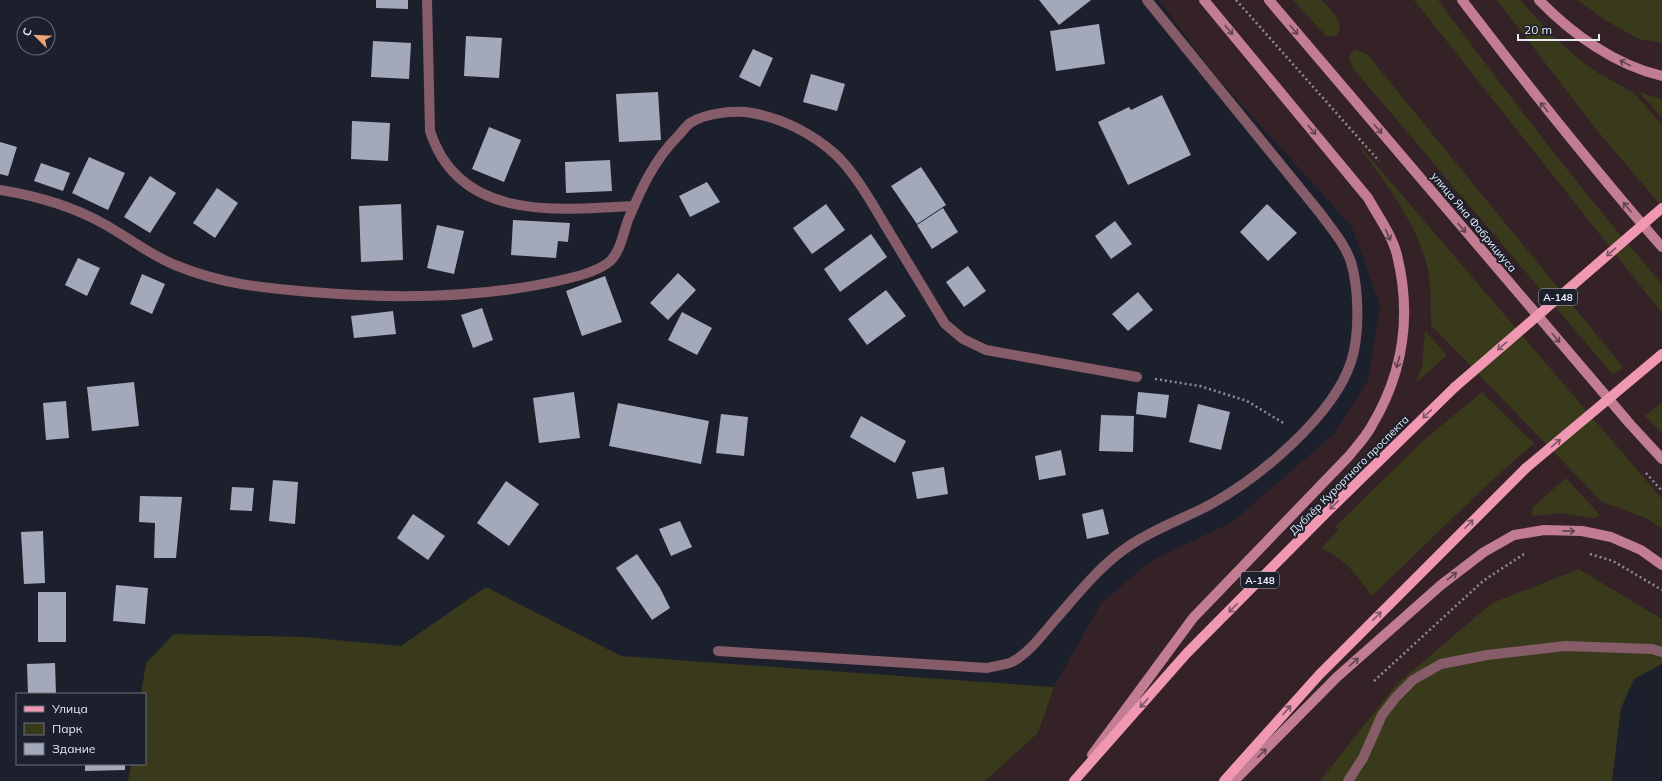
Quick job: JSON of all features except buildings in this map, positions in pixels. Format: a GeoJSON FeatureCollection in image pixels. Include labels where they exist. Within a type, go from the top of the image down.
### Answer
{"type":"FeatureCollection","features":[{"type":"Feature","properties":{"kind":"main road","name":"А-148"},"geometry":{"type":"LineString","coordinates":[[1074,781],[1193,618],[1349,456],[1371,428],[1390,389],[1403,345],[1405,304],[1397,254],[1372,205],[1204,0]]}},
{"type":"Feature","properties":{"kind":"main road","name":"улица Яна Фабрициуса"},"geometry":{"type":"LineString","coordinates":[[1269,0],[1630,424],[1662,459]]}},
{"type":"Feature","properties":{"kind":"main road"},"geometry":{"type":"LineString","coordinates":[[1462,0],[1540,102],[1601,177],[1662,247]]}},
{"type":"Feature","properties":{"kind":"main road"},"geometry":{"type":"LineString","coordinates":[[1539,0],[1557,19],[1603,52],[1644,72],[1662,76]]}},
{"type":"Feature","properties":{"kind":"main road","name":"Дублёр Курортного проспекта"},"geometry":{"type":"LineString","coordinates":[[1074,781],[1188,653],[1328,511],[1455,387],[1662,208]]}},
{"type":"Feature","properties":{"kind":"main road"},"geometry":{"type":"LineString","coordinates":[[1224,781],[1318,675],[1526,468],[1662,354]]}},
{"type":"Feature","properties":{"kind":"main road"},"geometry":{"type":"LineString","coordinates":[[1234,781],[1337,677],[1441,585],[1484,552],[1514,535],[1544,530],[1582,531],[1612,537],[1641,550],[1662,565]]}},
{"type":"Feature","properties":{"kind":"street"},"geometry":{"type":"LineString","coordinates":[[427,0],[430,132],[435,149],[454,175],[475,190],[516,205],[537,209],[561,210],[634,206]]}},
{"type":"Feature","properties":{"kind":"street"},"geometry":{"type":"LineString","coordinates":[[718,651],[987,668],[1012,662],[1034,645],[1098,571],[1130,545],[1213,503],[1263,469],[1301,434],[1333,398],[1351,362],[1357,324],[1356,291],[1350,262],[1336,235],[1320,213],[1146,0]]}},
{"type":"Feature","properties":{"kind":"street"},"geometry":{"type":"LineString","coordinates":[[0,190],[30,195],[76,210],[172,264],[216,279],[254,288],[348,296],[422,296],[484,292],[566,279],[601,267],[611,261],[618,248],[648,175],[670,144],[690,123],[708,116],[750,112],[773,118],[821,142],[838,156],[870,200],[945,324],[963,339],[986,350],[1137,377]]}},
{"type":"Feature","properties":{"kind":"street"},"geometry":{"type":"LineString","coordinates":[[1348,781],[1363,758],[1382,715],[1396,697],[1413,680],[1441,664],[1487,655],[1565,646],[1652,648],[1662,652]]}},
{"type":"Feature","properties":{"kind":"path"},"geometry":{"type":"LineString","coordinates":[[1137,377],[1200,386],[1247,401],[1301,434]]}},
{"type":"Feature","properties":{"kind":"path"},"geometry":{"type":"LineString","coordinates":[[1374,682],[1483,582],[1524,553],[1531,552]]}},
{"type":"Feature","properties":{"kind":"path"},"geometry":{"type":"LineString","coordinates":[[1587,553],[1613,561],[1662,590]]}},
{"type":"Feature","properties":{"kind":"shaded area"},"geometry":{"type":"Polygon","coordinates":[[[1159,0],[1578,0],[1603,19],[1639,39],[1662,43],[1662,619],[1579,569],[1320,781],[985,781],[1038,733],[1054,687],[1102,602],[1153,560],[1232,522],[1334,434],[1368,380],[1380,305],[1352,227],[1215,75],[1159,0]]]}},
{"type":"Feature","properties":{"kind":"green space"},"geometry":{"type":"Polygon","coordinates":[[[1293,0],[1322,0],[1333,12],[1339,22],[1339,31],[1336,36],[1326,36],[1293,0]]]}},
{"type":"Feature","properties":{"kind":"green space"},"geometry":{"type":"Polygon","coordinates":[[[1414,0],[1438,0],[1547,144],[1662,284],[1662,313],[1414,0]]]}},
{"type":"Feature","properties":{"kind":"green space"},"geometry":{"type":"Polygon","coordinates":[[[1497,0],[1520,0],[1550,33],[1574,55],[1598,73],[1634,93],[1662,125],[1662,207],[1596,129],[1497,0]]]}},
{"type":"Feature","properties":{"kind":"green space"},"geometry":{"type":"Polygon","coordinates":[[[1578,0],[1662,0],[1662,43],[1639,39],[1603,19],[1578,0]]]}},
{"type":"Feature","properties":{"kind":"green space"},"geometry":{"type":"Polygon","coordinates":[[[1356,50],[1367,54],[1623,367],[1613,375],[1352,67],[1349,57],[1352,52],[1356,50]]]}},
{"type":"Feature","properties":{"kind":"green space"},"geometry":{"type":"Polygon","coordinates":[[[1639,92],[1662,99],[1662,118],[1639,92]]]}},
{"type":"Feature","properties":{"kind":"green space"},"geometry":{"type":"Polygon","coordinates":[[[1354,139],[1662,499],[1662,529],[1646,518],[1602,502],[1431,325],[1431,294],[1429,276],[1425,257],[1418,239],[1399,204],[1354,139]]]}},
{"type":"Feature","properties":{"kind":"green space"},"geometry":{"type":"Polygon","coordinates":[[[1425,331],[1447,355],[1416,383],[1422,367],[1425,331]]]}},
{"type":"Feature","properties":{"kind":"green space"},"geometry":{"type":"Polygon","coordinates":[[[1482,392],[1534,443],[1488,484],[1372,596],[1344,562],[1321,548],[1339,530],[1335,527],[1424,440],[1482,392]]]}},
{"type":"Feature","properties":{"kind":"green space"},"geometry":{"type":"Polygon","coordinates":[[[1662,402],[1662,433],[1645,416],[1662,402]]]}},
{"type":"Feature","properties":{"kind":"green space"},"geometry":{"type":"Polygon","coordinates":[[[1566,478],[1599,514],[1599,516],[1594,518],[1559,513],[1534,516],[1531,514],[1533,507],[1566,478]]]}},
{"type":"Feature","properties":{"kind":"green space"},"geometry":{"type":"Polygon","coordinates":[[[1579,569],[1662,619],[1662,664],[1634,679],[1621,708],[1612,781],[1320,781],[1396,685],[1492,603],[1579,569]]]}},
{"type":"Feature","properties":{"kind":"green space"},"geometry":{"type":"Polygon","coordinates":[[[486,587],[621,656],[1054,687],[1038,733],[985,781],[128,781],[131,765],[146,765],[146,693],[141,693],[146,663],[174,634],[303,637],[401,646],[486,587]]]}}]}
